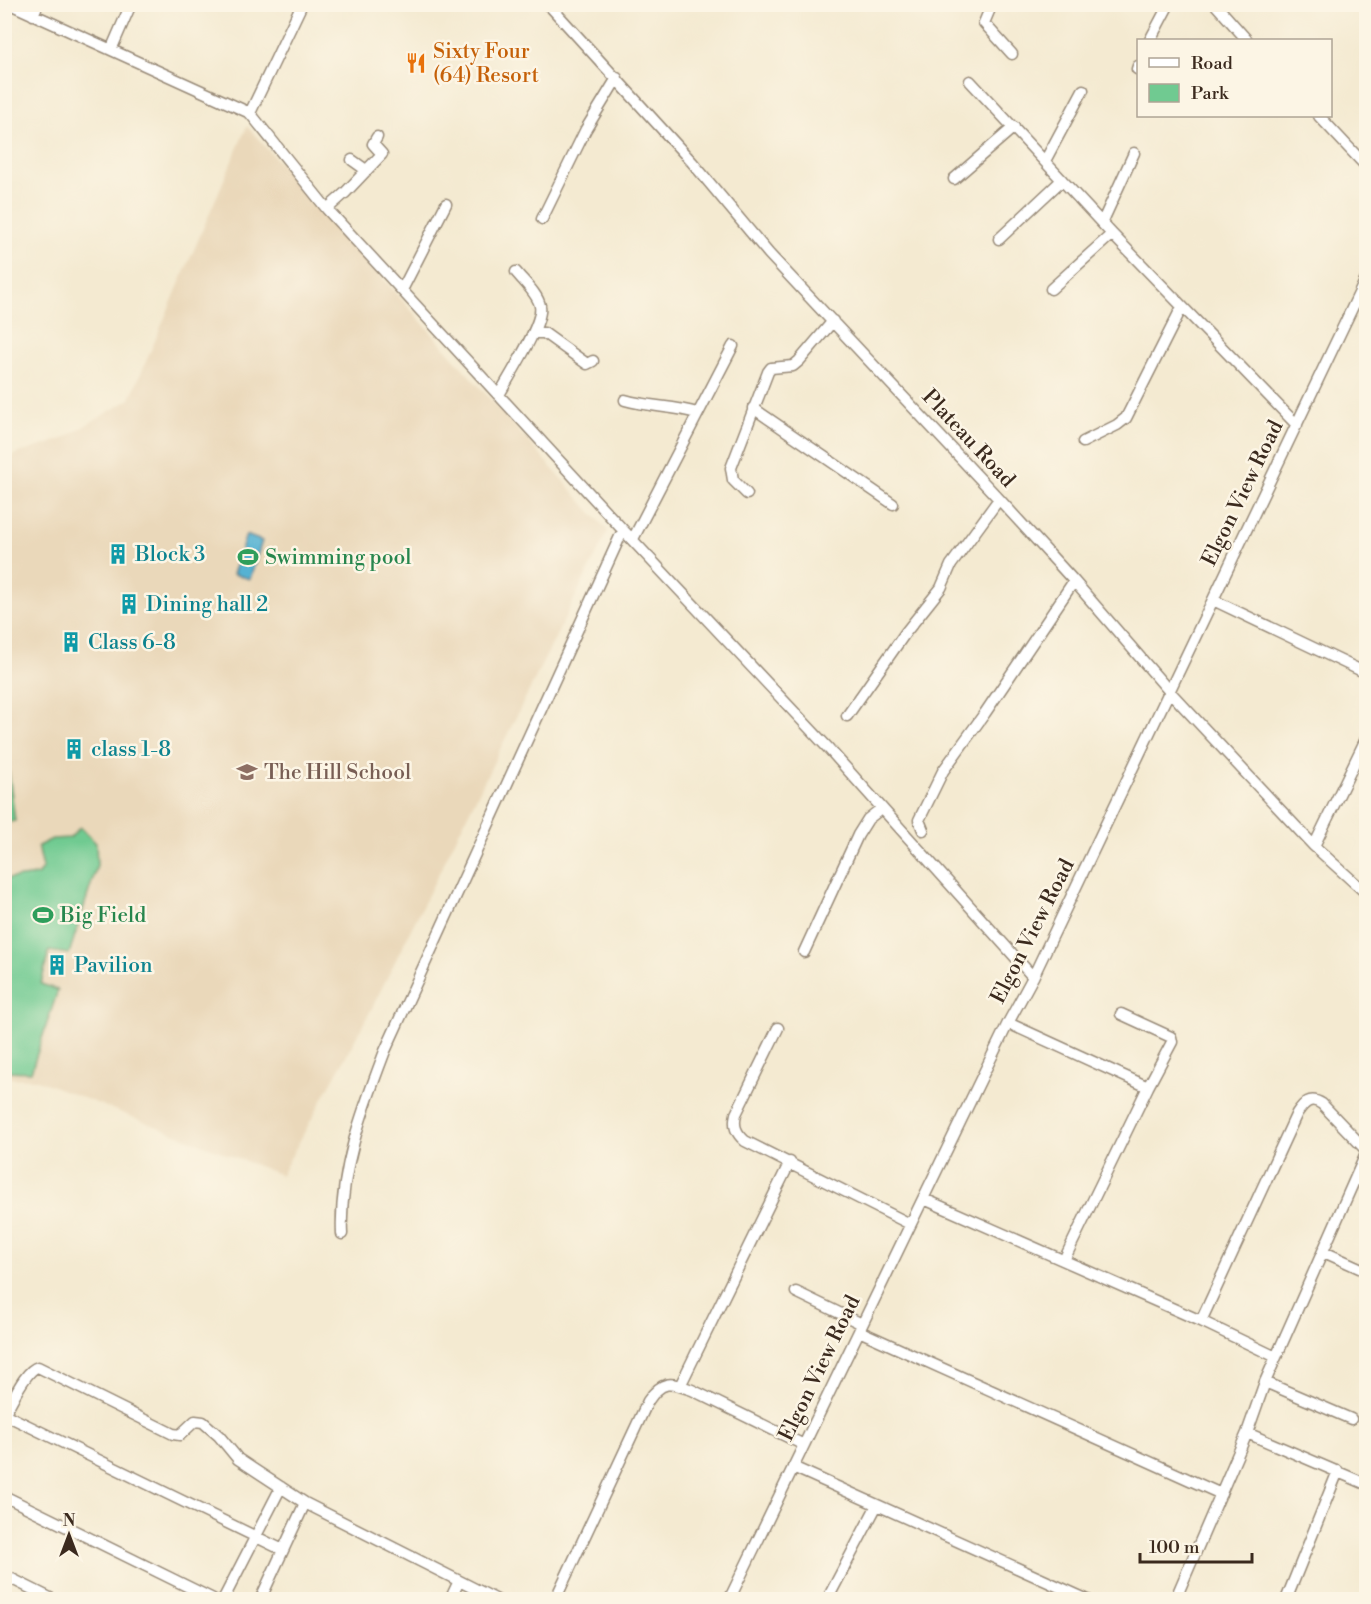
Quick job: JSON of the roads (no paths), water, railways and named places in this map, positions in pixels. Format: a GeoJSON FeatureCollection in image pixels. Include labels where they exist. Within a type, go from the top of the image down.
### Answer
{"type":"FeatureCollection","features":[{"type":"Feature","properties":{"kind":"street"},"geometry":{"type":"LineString","coordinates":[[10,4],[250,113],[327,209],[882,808],[1033,977]]}},
{"type":"Feature","properties":{"kind":"street"},"geometry":{"type":"LineString","coordinates":[[33,15],[38,4]]}},
{"type":"Feature","properties":{"kind":"street"},"geometry":{"type":"LineString","coordinates":[[111,50],[131,4]]}},
{"type":"Feature","properties":{"kind":"street"},"geometry":{"type":"LineString","coordinates":[[250,113],[302,4]]}},
{"type":"Feature","properties":{"kind":"street","name":"Plateau Road"},"geometry":{"type":"LineString","coordinates":[[548,4],[692,162],[769,254],[999,499],[1170,692],[1314,846],[1366,892]]}},
{"type":"Feature","properties":{"kind":"street"},"geometry":{"type":"LineString","coordinates":[[992,4],[984,23],[1012,54]]}},
{"type":"Feature","properties":{"kind":"street"},"geometry":{"type":"LineString","coordinates":[[1151,39],[1169,4]]}},
{"type":"Feature","properties":{"kind":"street"},"geometry":{"type":"LineString","coordinates":[[1215,4],[1246,39]]}},
{"type":"Feature","properties":{"kind":"street"},"geometry":{"type":"LineString","coordinates":[[542,219],[586,129],[616,78]]}},
{"type":"Feature","properties":{"kind":"street"},"geometry":{"type":"LineString","coordinates":[[970,81],[1112,234],[1297,425]]}},
{"type":"Feature","properties":{"kind":"street"},"geometry":{"type":"LineString","coordinates":[[1045,161],[1083,90]]}},
{"type":"Feature","properties":{"kind":"street"},"geometry":{"type":"LineString","coordinates":[[1320,117],[1366,166]]}},
{"type":"Feature","properties":{"kind":"street"},"geometry":{"type":"LineString","coordinates":[[954,179],[1014,127]]}},
{"type":"Feature","properties":{"kind":"street"},"geometry":{"type":"LineString","coordinates":[[327,209],[382,154],[373,144],[378,137]]}},
{"type":"Feature","properties":{"kind":"street"},"geometry":{"type":"LineString","coordinates":[[1102,223],[1134,153]]}},
{"type":"Feature","properties":{"kind":"street"},"geometry":{"type":"LineString","coordinates":[[352,160],[366,170]]}},
{"type":"Feature","properties":{"kind":"street"},"geometry":{"type":"LineString","coordinates":[[999,239],[1062,180]]}},
{"type":"Feature","properties":{"kind":"street"},"geometry":{"type":"LineString","coordinates":[[402,290],[446,204]]}},
{"type":"Feature","properties":{"kind":"street"},"geometry":{"type":"LineString","coordinates":[[1051,288],[1112,234]]}},
{"type":"Feature","properties":{"kind":"street"},"geometry":{"type":"LineString","coordinates":[[499,395],[540,316],[540,306],[535,295],[516,272]]}},
{"type":"Feature","properties":{"kind":"street","name":"Elgon View Road"},"geometry":{"type":"LineString","coordinates":[[729,1599],[1008,1023],[1033,977],[1366,279]]}},
{"type":"Feature","properties":{"kind":"street"},"geometry":{"type":"LineString","coordinates":[[1083,442],[1126,418],[1182,307]]}},
{"type":"Feature","properties":{"kind":"street"},"geometry":{"type":"LineString","coordinates":[[747,494],[733,480],[731,468],[762,385],[771,368],[793,366],[833,321]]}},
{"type":"Feature","properties":{"kind":"street"},"geometry":{"type":"LineString","coordinates":[[533,333],[544,333],[587,364],[593,361]]}},
{"type":"Feature","properties":{"kind":"street"},"geometry":{"type":"LineString","coordinates":[[633,539],[733,346]]}},
{"type":"Feature","properties":{"kind":"street"},"geometry":{"type":"LineString","coordinates":[[625,400],[698,413]]}},
{"type":"Feature","properties":{"kind":"street"},"geometry":{"type":"LineString","coordinates":[[753,408],[893,504]]}},
{"type":"Feature","properties":{"kind":"street"},"geometry":{"type":"LineString","coordinates":[[847,716],[906,632],[941,588],[951,565],[999,499]]}},
{"type":"Feature","properties":{"kind":"street"},"geometry":{"type":"LineString","coordinates":[[342,1234],[341,1213],[348,1168],[361,1115],[385,1051],[623,531]]}},
{"type":"Feature","properties":{"kind":"street"},"geometry":{"type":"LineString","coordinates":[[923,830],[919,820],[942,771],[985,713],[1074,581]]}},
{"type":"Feature","properties":{"kind":"street"},"geometry":{"type":"LineString","coordinates":[[1213,600],[1366,673]]}},
{"type":"Feature","properties":{"kind":"street"},"geometry":{"type":"LineString","coordinates":[[1314,846],[1366,739]]}},
{"type":"Feature","properties":{"kind":"street"},"geometry":{"type":"LineString","coordinates":[[804,952],[858,836],[868,819],[882,808]]}},
{"type":"Feature","properties":{"kind":"street"},"geometry":{"type":"LineString","coordinates":[[1064,1260],[1172,1042],[1171,1037],[1121,1014]]}},
{"type":"Feature","properties":{"kind":"street"},"geometry":{"type":"LineString","coordinates":[[1008,1023],[1148,1087]]}},
{"type":"Feature","properties":{"kind":"street"},"geometry":{"type":"LineString","coordinates":[[778,1028],[734,1122],[737,1134],[745,1141],[910,1224]]}},
{"type":"Feature","properties":{"kind":"street"},"geometry":{"type":"LineString","coordinates":[[1174,1599],[1366,1152],[1322,1104],[1312,1100],[1305,1102],[1297,1113],[1201,1321]]}},
{"type":"Feature","properties":{"kind":"street"},"geometry":{"type":"LineString","coordinates":[[680,1386],[790,1162]]}},
{"type":"Feature","properties":{"kind":"street"},"geometry":{"type":"LineString","coordinates":[[924,1198],[1201,1321],[1276,1357]]}},
{"type":"Feature","properties":{"kind":"street"},"geometry":{"type":"LineString","coordinates":[[1324,1252],[1366,1271]]}},
{"type":"Feature","properties":{"kind":"street"},"geometry":{"type":"LineString","coordinates":[[796,1292],[860,1328],[1221,1494]]}},
{"type":"Feature","properties":{"kind":"street"},"geometry":{"type":"LineString","coordinates":[[282,1550],[4,1414],[28,1374],[38,1367],[173,1434],[180,1435],[185,1432],[189,1424],[195,1421],[203,1422],[219,1436],[238,1459],[305,1503],[497,1599]]}},
{"type":"Feature","properties":{"kind":"street"},"geometry":{"type":"LineString","coordinates":[[1266,1382],[1351,1419]]}},
{"type":"Feature","properties":{"kind":"street"},"geometry":{"type":"LineString","coordinates":[[555,1599],[648,1401],[653,1393],[667,1383],[680,1386],[804,1445]]}},
{"type":"Feature","properties":{"kind":"street"},"geometry":{"type":"LineString","coordinates":[[1247,1433],[1366,1484]]}},
{"type":"Feature","properties":{"kind":"street"},"geometry":{"type":"LineString","coordinates":[[793,1467],[1086,1599]]}},
{"type":"Feature","properties":{"kind":"street"},"geometry":{"type":"LineString","coordinates":[[1286,1599],[1338,1471]]}},
{"type":"Feature","properties":{"kind":"street"},"geometry":{"type":"LineString","coordinates":[[223,1599],[281,1487]]}},
{"type":"Feature","properties":{"kind":"street"},"geometry":{"type":"LineString","coordinates":[[4,1496],[215,1599]]}},
{"type":"Feature","properties":{"kind":"street"},"geometry":{"type":"LineString","coordinates":[[260,1599],[305,1503]]}},
{"type":"Feature","properties":{"kind":"street"},"geometry":{"type":"LineString","coordinates":[[827,1599],[878,1505]]}},
{"type":"Feature","properties":{"kind":"street"},"geometry":{"type":"LineString","coordinates":[[4,1575],[54,1599]]}},
{"type":"Feature","properties":{"kind":"street"},"geometry":{"type":"LineString","coordinates":[[450,1599],[459,1581]]}},
{"type":"Feature","properties":{"kind":"water","name":"Swimming pool"},"geometry":{"type":"Polygon","coordinates":[[[246,535],[262,541],[250,579],[233,574],[246,535]]]}},
{"type":"Feature","properties":{"kind":"place","name":"Sixty Four (64) Resort"},"geometry":{"type":"Point","coordinates":[416,63]}},
{"type":"Feature","properties":{"kind":"place","name":"Block 3"},"geometry":{"type":"Point","coordinates":[118,554]}},
{"type":"Feature","properties":{"kind":"place","name":"Swimming pool"},"geometry":{"type":"Point","coordinates":[248,557]}},
{"type":"Feature","properties":{"kind":"place","name":"Dining hall 2"},"geometry":{"type":"Point","coordinates":[129,604]}},
{"type":"Feature","properties":{"kind":"place","name":"Class 6-8"},"geometry":{"type":"Point","coordinates":[71,642]}},
{"type":"Feature","properties":{"kind":"place","name":"class 1-8"},"geometry":{"type":"Point","coordinates":[74,749]}},
{"type":"Feature","properties":{"kind":"place","name":"The Hill School"},"geometry":{"type":"Point","coordinates":[247,772]}},
{"type":"Feature","properties":{"kind":"place","name":"Big Field"},"geometry":{"type":"Point","coordinates":[43,915]}},
{"type":"Feature","properties":{"kind":"place","name":"Pavilion"},"geometry":{"type":"Point","coordinates":[57,965]}}]}
